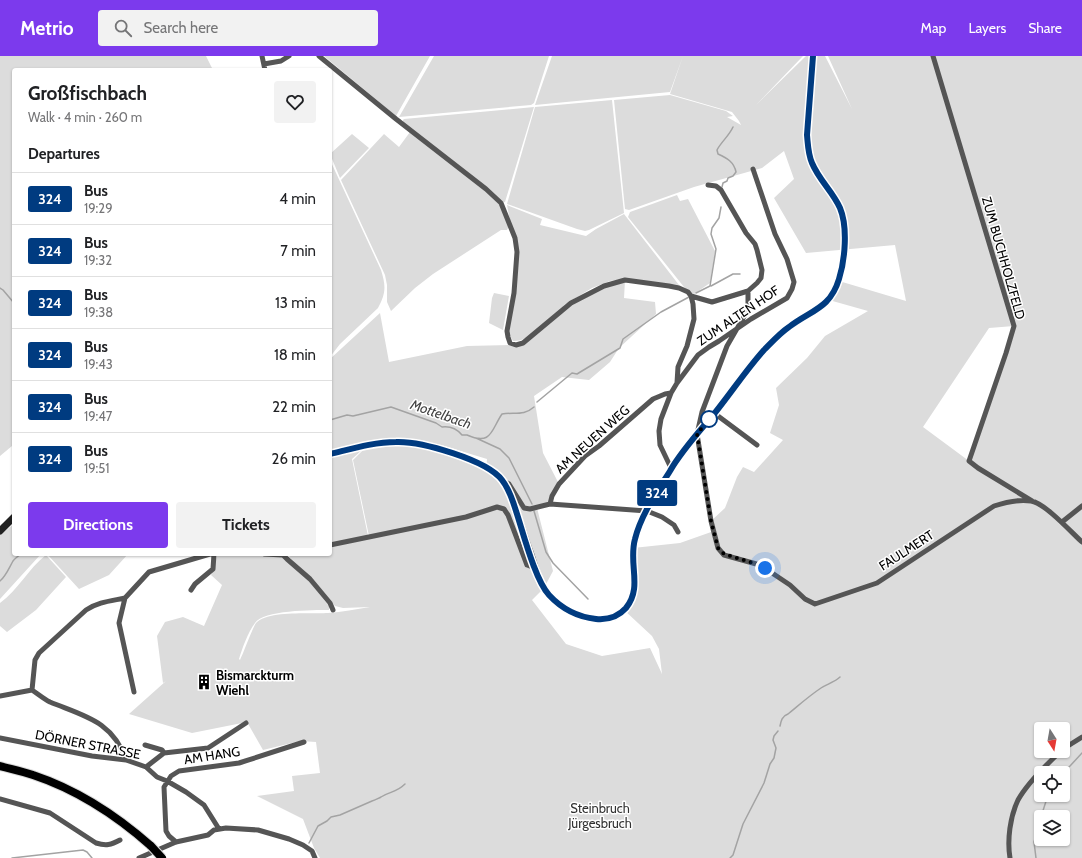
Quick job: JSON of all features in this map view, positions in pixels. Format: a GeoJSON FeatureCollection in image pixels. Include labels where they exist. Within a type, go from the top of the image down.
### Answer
{"type":"FeatureCollection","features":[{"type":"Feature","properties":{"kind":"main road"},"geometry":{"type":"LineString","coordinates":[[332,454],[360,447],[396,442],[416,443],[438,449],[494,471],[503,481],[512,500],[535,568],[548,594],[562,606],[579,616],[597,619],[618,615],[631,602],[635,589],[633,554],[634,539],[642,519],[671,468],[744,373],[765,350],[787,328],[829,300],[835,291],[840,276],[844,249],[844,219],[840,207],[813,165],[808,147],[807,135],[813,56]]}},
{"type":"Feature","properties":{"kind":"main road"},"geometry":{"type":"LineString","coordinates":[[0,531],[12,519]]}},
{"type":"Feature","properties":{"kind":"main road"},"geometry":{"type":"LineString","coordinates":[[0,766],[31,774],[77,793],[116,817],[151,846],[162,858]]}},
{"type":"Feature","properties":{"kind":"street"},"geometry":{"type":"LineString","coordinates":[[262,56],[265,68]]}},
{"type":"Feature","properties":{"kind":"street"},"geometry":{"type":"LineString","coordinates":[[264,64],[281,61],[289,56]]}},
{"type":"Feature","properties":{"kind":"street"},"geometry":{"type":"LineString","coordinates":[[319,56],[501,202],[515,238],[517,252],[514,293],[507,331],[510,342],[516,344],[523,343],[571,303],[604,286],[624,280],[678,288],[688,292],[691,296],[693,304],[694,319],[678,367],[676,383],[660,419],[660,445],[671,468]]}},
{"type":"Feature","properties":{"kind":"street","name":"ZUM BUCHHOLZFELD"},"geometry":{"type":"LineString","coordinates":[[933,56],[1014,326],[969,461],[1032,501]]}},
{"type":"Feature","properties":{"kind":"street","name":"ZUM ALTEN HOF"},"geometry":{"type":"LineString","coordinates":[[676,383],[698,356],[709,347],[787,298],[792,289],[794,282],[787,259],[775,234],[753,169]]}},
{"type":"Feature","properties":{"kind":"street"},"geometry":{"type":"LineString","coordinates":[[691,296],[712,302],[748,291],[761,278],[762,270],[755,244],[746,233],[721,190],[716,186],[708,185]]}},
{"type":"Feature","properties":{"kind":"street"},"geometry":{"type":"LineString","coordinates":[[697,434],[702,412],[727,346],[748,307],[748,291]]}},
{"type":"Feature","properties":{"kind":"street","name":"AM NEUEN WEG"},"geometry":{"type":"LineString","coordinates":[[550,504],[552,496],[559,484],[585,456],[653,399],[671,393]]}},
{"type":"Feature","properties":{"kind":"street"},"geometry":{"type":"LineString","coordinates":[[714,413],[757,445]]}},
{"type":"Feature","properties":{"kind":"street","name":"FAULMERT"},"geometry":{"type":"LineString","coordinates":[[697,434],[711,521],[718,548],[724,554],[736,559],[760,565],[790,586],[805,599],[815,604],[876,583],[994,506],[1010,501],[1032,501]]}},
{"type":"Feature","properties":{"kind":"street"},"geometry":{"type":"LineString","coordinates":[[503,481],[509,484],[524,508],[530,509],[550,504],[647,510],[674,525],[678,532]]}},
{"type":"Feature","properties":{"kind":"street"},"geometry":{"type":"LineString","coordinates":[[1032,501],[1042,506],[1062,522],[1082,542]]}},
{"type":"Feature","properties":{"kind":"street"},"geometry":{"type":"LineString","coordinates":[[1062,522],[1082,506]]}},
{"type":"Feature","properties":{"kind":"street"},"geometry":{"type":"LineString","coordinates":[[332,545],[466,517],[498,507],[504,509],[508,515],[527,565],[535,568]]}},
{"type":"Feature","properties":{"kind":"street"},"geometry":{"type":"LineString","coordinates":[[134,692],[119,623],[125,598],[149,572],[203,556]]}},
{"type":"Feature","properties":{"kind":"street"},"geometry":{"type":"LineString","coordinates":[[191,590],[213,569],[214,556]]}},
{"type":"Feature","properties":{"kind":"street"},"geometry":{"type":"LineString","coordinates":[[284,556],[310,579],[330,603],[333,610]]}},
{"type":"Feature","properties":{"kind":"street"},"geometry":{"type":"LineString","coordinates":[[32,690],[35,660],[39,653],[93,605],[125,598]]}},
{"type":"Feature","properties":{"kind":"street"},"geometry":{"type":"LineString","coordinates":[[0,696],[32,690],[49,701],[92,718],[115,738],[126,760]]}},
{"type":"Feature","properties":{"kind":"street"},"geometry":{"type":"LineString","coordinates":[[146,767],[164,753],[208,748],[246,723]]}},
{"type":"Feature","properties":{"kind":"street"},"geometry":{"type":"LineString","coordinates":[[1070,745],[1082,737]]}},
{"type":"Feature","properties":{"kind":"street","name":"DÖRNER STRASSE"},"geometry":{"type":"LineString","coordinates":[[0,738],[92,756],[126,760],[146,767],[157,777],[186,792],[204,805],[219,829]]}},
{"type":"Feature","properties":{"kind":"street","name":"AM HANG"},"geometry":{"type":"LineString","coordinates":[[167,781],[171,776],[179,771],[239,763],[304,742]]}},
{"type":"Feature","properties":{"kind":"street"},"geometry":{"type":"LineString","coordinates":[[145,745],[162,750],[164,753]]}},
{"type":"Feature","properties":{"kind":"street"},"geometry":{"type":"LineString","coordinates":[[1010,858],[1008,842],[1014,813],[1019,800],[1033,780],[1053,758]]}},
{"type":"Feature","properties":{"kind":"street"},"geometry":{"type":"LineString","coordinates":[[167,781],[164,787],[166,831],[176,842]]}},
{"type":"Feature","properties":{"kind":"street"},"geometry":{"type":"LineString","coordinates":[[0,798],[50,813],[96,843],[104,845],[112,844],[120,840]]}},
{"type":"Feature","properties":{"kind":"street"},"geometry":{"type":"LineString","coordinates":[[139,858],[176,842],[208,835],[219,829],[226,828],[258,830],[303,845],[312,851],[315,858]]}},
{"type":"Feature","properties":{"kind":"green space"},"geometry":{"type":"Polygon","coordinates":[[[0,56],[206,56],[212,68],[12,68],[12,446],[0,456],[0,56]]]}},
{"type":"Feature","properties":{"kind":"green space"},"geometry":{"type":"Polygon","coordinates":[[[324,56],[430,56],[396,116],[324,56]]]}},
{"type":"Feature","properties":{"kind":"green space"},"geometry":{"type":"Polygon","coordinates":[[[434,56],[549,56],[534,103],[531,105],[399,117],[434,56]]]}},
{"type":"Feature","properties":{"kind":"green space"},"geometry":{"type":"Polygon","coordinates":[[[552,56],[683,56],[670,92],[535,105],[552,56]]]}},
{"type":"Feature","properties":{"kind":"green space","name":"Steinbruch Jürgesbruch"},"geometry":{"type":"Polygon","coordinates":[[[683,56],[803,56],[756,105],[806,56],[825,56],[852,109],[828,56],[1082,56],[1082,858],[320,858],[314,848],[303,819],[257,796],[294,791],[292,776],[320,773],[316,742],[300,741],[263,750],[247,722],[192,733],[129,714],[166,681],[163,683],[157,636],[165,622],[183,617],[204,626],[222,585],[211,575],[214,570],[217,556],[281,556],[308,580],[329,606],[329,610],[278,613],[268,615],[260,619],[252,627],[240,655],[240,660],[254,626],[262,619],[280,614],[328,613],[370,607],[343,608],[335,606],[289,557],[332,556],[332,545],[369,536],[353,460],[364,449],[401,445],[431,449],[472,463],[486,470],[487,459],[441,445],[411,439],[388,441],[332,452],[332,357],[380,313],[389,362],[467,346],[516,345],[523,343],[587,294],[625,280],[624,298],[655,302],[656,314],[619,348],[610,362],[589,380],[562,377],[534,396],[543,453],[559,484],[550,504],[537,508],[553,571],[544,588],[532,600],[566,644],[602,656],[650,648],[662,674],[659,649],[652,636],[624,610],[631,602],[633,548],[680,543],[714,531],[711,521],[725,508],[737,477],[743,467],[754,472],[783,440],[770,433],[779,405],[776,388],[807,358],[825,336],[868,311],[829,300],[839,281],[906,301],[895,245],[806,253],[774,198],[794,179],[784,151],[762,168],[694,187],[629,210],[625,209],[614,100],[670,95],[726,111],[733,116],[727,117],[741,125],[732,112],[670,94],[683,56]],[[1014,326],[989,328],[923,427],[969,461],[1014,326]]]}},
{"type":"Feature","properties":{"kind":"green space"},"geometry":{"type":"Polygon","coordinates":[[[612,100],[624,213],[585,231],[507,204],[535,107],[612,100]]]}},
{"type":"Feature","properties":{"kind":"green space"},"geometry":{"type":"Polygon","coordinates":[[[534,107],[505,202],[503,202],[403,123],[404,119],[534,107]]]}},
{"type":"Feature","properties":{"kind":"green space"},"geometry":{"type":"Polygon","coordinates":[[[410,132],[483,189],[500,205],[509,226],[507,230],[501,230],[433,274],[415,288],[391,311],[387,302],[387,285],[385,275],[341,180],[384,134],[399,147],[410,132]]]}},
{"type":"Feature","properties":{"kind":"green space"},"geometry":{"type":"Polygon","coordinates":[[[352,134],[369,148],[340,178],[332,159],[332,152],[352,134]]]}},
{"type":"Feature","properties":{"kind":"green space"},"geometry":{"type":"Polygon","coordinates":[[[332,164],[381,270],[384,281],[383,298],[378,308],[340,344],[332,354],[332,164]]]}},
{"type":"Feature","properties":{"kind":"green space"},"geometry":{"type":"Polygon","coordinates":[[[677,195],[680,201],[688,199],[715,251],[710,283],[694,294],[684,287],[628,217],[630,212],[677,195]]]}},
{"type":"Feature","properties":{"kind":"green space"},"geometry":{"type":"Polygon","coordinates":[[[507,205],[542,219],[540,225],[586,236],[624,214],[679,285],[622,279],[610,281],[592,288],[564,305],[561,310],[532,334],[519,341],[513,341],[509,334],[518,264],[507,205]]]}},
{"type":"Feature","properties":{"kind":"green space"},"geometry":{"type":"Polygon","coordinates":[[[494,293],[509,296],[503,330],[489,323],[494,293]]]}},
{"type":"Feature","properties":{"kind":"green space"},"geometry":{"type":"Polygon","coordinates":[[[362,450],[352,459],[368,536],[332,544],[332,457],[362,450]]]}},
{"type":"Feature","properties":{"kind":"green space"},"geometry":{"type":"Polygon","coordinates":[[[12,526],[12,556],[39,556],[0,599],[0,535],[12,526]]]}},
{"type":"Feature","properties":{"kind":"green space"},"geometry":{"type":"Polygon","coordinates":[[[47,556],[66,577],[36,610],[7,632],[0,626],[0,603],[40,561],[47,556]]]}},
{"type":"Feature","properties":{"kind":"green space"},"geometry":{"type":"Polygon","coordinates":[[[49,556],[126,556],[109,575],[79,589],[49,556]]]}},
{"type":"Feature","properties":{"kind":"waterway"},"geometry":{"type":"LineString","coordinates":[[722,187],[723,183],[736,172],[732,163],[718,154],[717,150],[733,127]]}},
{"type":"Feature","properties":{"kind":"waterway","name":"Mottelbach"},"geometry":{"type":"LineString","coordinates":[[696,293],[710,286],[716,249],[711,234],[712,228],[719,218],[721,207]]}},
{"type":"Feature","properties":{"kind":"waterway"},"geometry":{"type":"LineString","coordinates":[[711,286],[733,274],[740,274]]}},
{"type":"Feature","properties":{"kind":"waterway"},"geometry":{"type":"LineString","coordinates":[[0,288],[12,301]]}},
{"type":"Feature","properties":{"kind":"waterway","name":"Mottelbach"},"geometry":{"type":"LineString","coordinates":[[537,402],[572,373],[577,374],[620,348],[623,339],[661,312],[689,297]]}},
{"type":"Feature","properties":{"kind":"waterway","name":"Mottelbach"},"geometry":{"type":"LineString","coordinates":[[332,419],[347,415],[353,416],[391,407],[436,423],[442,427],[453,428],[462,435],[481,439],[490,435],[502,414],[523,413],[534,407]]}},
{"type":"Feature","properties":{"kind":"waterway"},"geometry":{"type":"LineString","coordinates":[[476,438],[500,449],[509,458],[532,504]]}},
{"type":"Feature","properties":{"kind":"waterway"},"geometry":{"type":"LineString","coordinates":[[534,511],[546,552],[553,563],[588,599]]}},
{"type":"Feature","properties":{"kind":"waterway","name":"Mottelbach"},"geometry":{"type":"LineString","coordinates":[[0,581],[18,556]]}},
{"type":"Feature","properties":{"kind":"waterway"},"geometry":{"type":"LineString","coordinates":[[780,726],[784,716],[817,691],[840,677]]}},
{"type":"Feature","properties":{"kind":"waterway"},"geometry":{"type":"LineString","coordinates":[[730,858],[733,855],[743,824],[764,783],[770,764],[774,758],[776,748],[773,740],[778,731]]}},
{"type":"Feature","properties":{"kind":"waterway"},"geometry":{"type":"LineString","coordinates":[[1070,766],[1082,753]]}},
{"type":"Feature","properties":{"kind":"waterway"},"geometry":{"type":"LineString","coordinates":[[309,843],[318,826],[331,817],[340,815],[376,800],[399,789],[405,784]]}},
{"type":"Feature","properties":{"kind":"waterway"},"geometry":{"type":"LineString","coordinates":[[1036,858],[1034,842],[1037,833],[1037,823],[1040,820],[1046,802]]}},
{"type":"Feature","properties":{"kind":"waterway","name":"Mottelbach"},"geometry":{"type":"LineString","coordinates":[[12,858],[83,850],[92,858]]}},
{"type":"Feature","properties":{"kind":"bus line","name":"324"},"geometry":{"type":"LineString","coordinates":[[332,454],[378,444],[396,442],[416,443],[460,456],[494,471],[503,481],[512,500],[535,568],[548,594],[562,606],[579,616],[597,619],[608,618],[623,612],[631,602],[635,589],[633,572],[634,539],[642,519],[671,468],[744,373],[765,350],[787,328],[829,300],[835,291],[840,276],[844,249],[844,219],[840,207],[818,174],[809,156],[807,135],[813,56]]}},
{"type":"Feature","properties":{"kind":"place","name":"Bismarckturm Wiehl"},"geometry":{"type":"Point","coordinates":[204,682]}},
{"type":"Feature","properties":{"kind":"route"},"geometry":{"type":"LineString","coordinates":[[709,419],[712,416],[697,434],[711,521],[718,548],[724,554],[736,559],[760,565],[765,568]]}}]}
